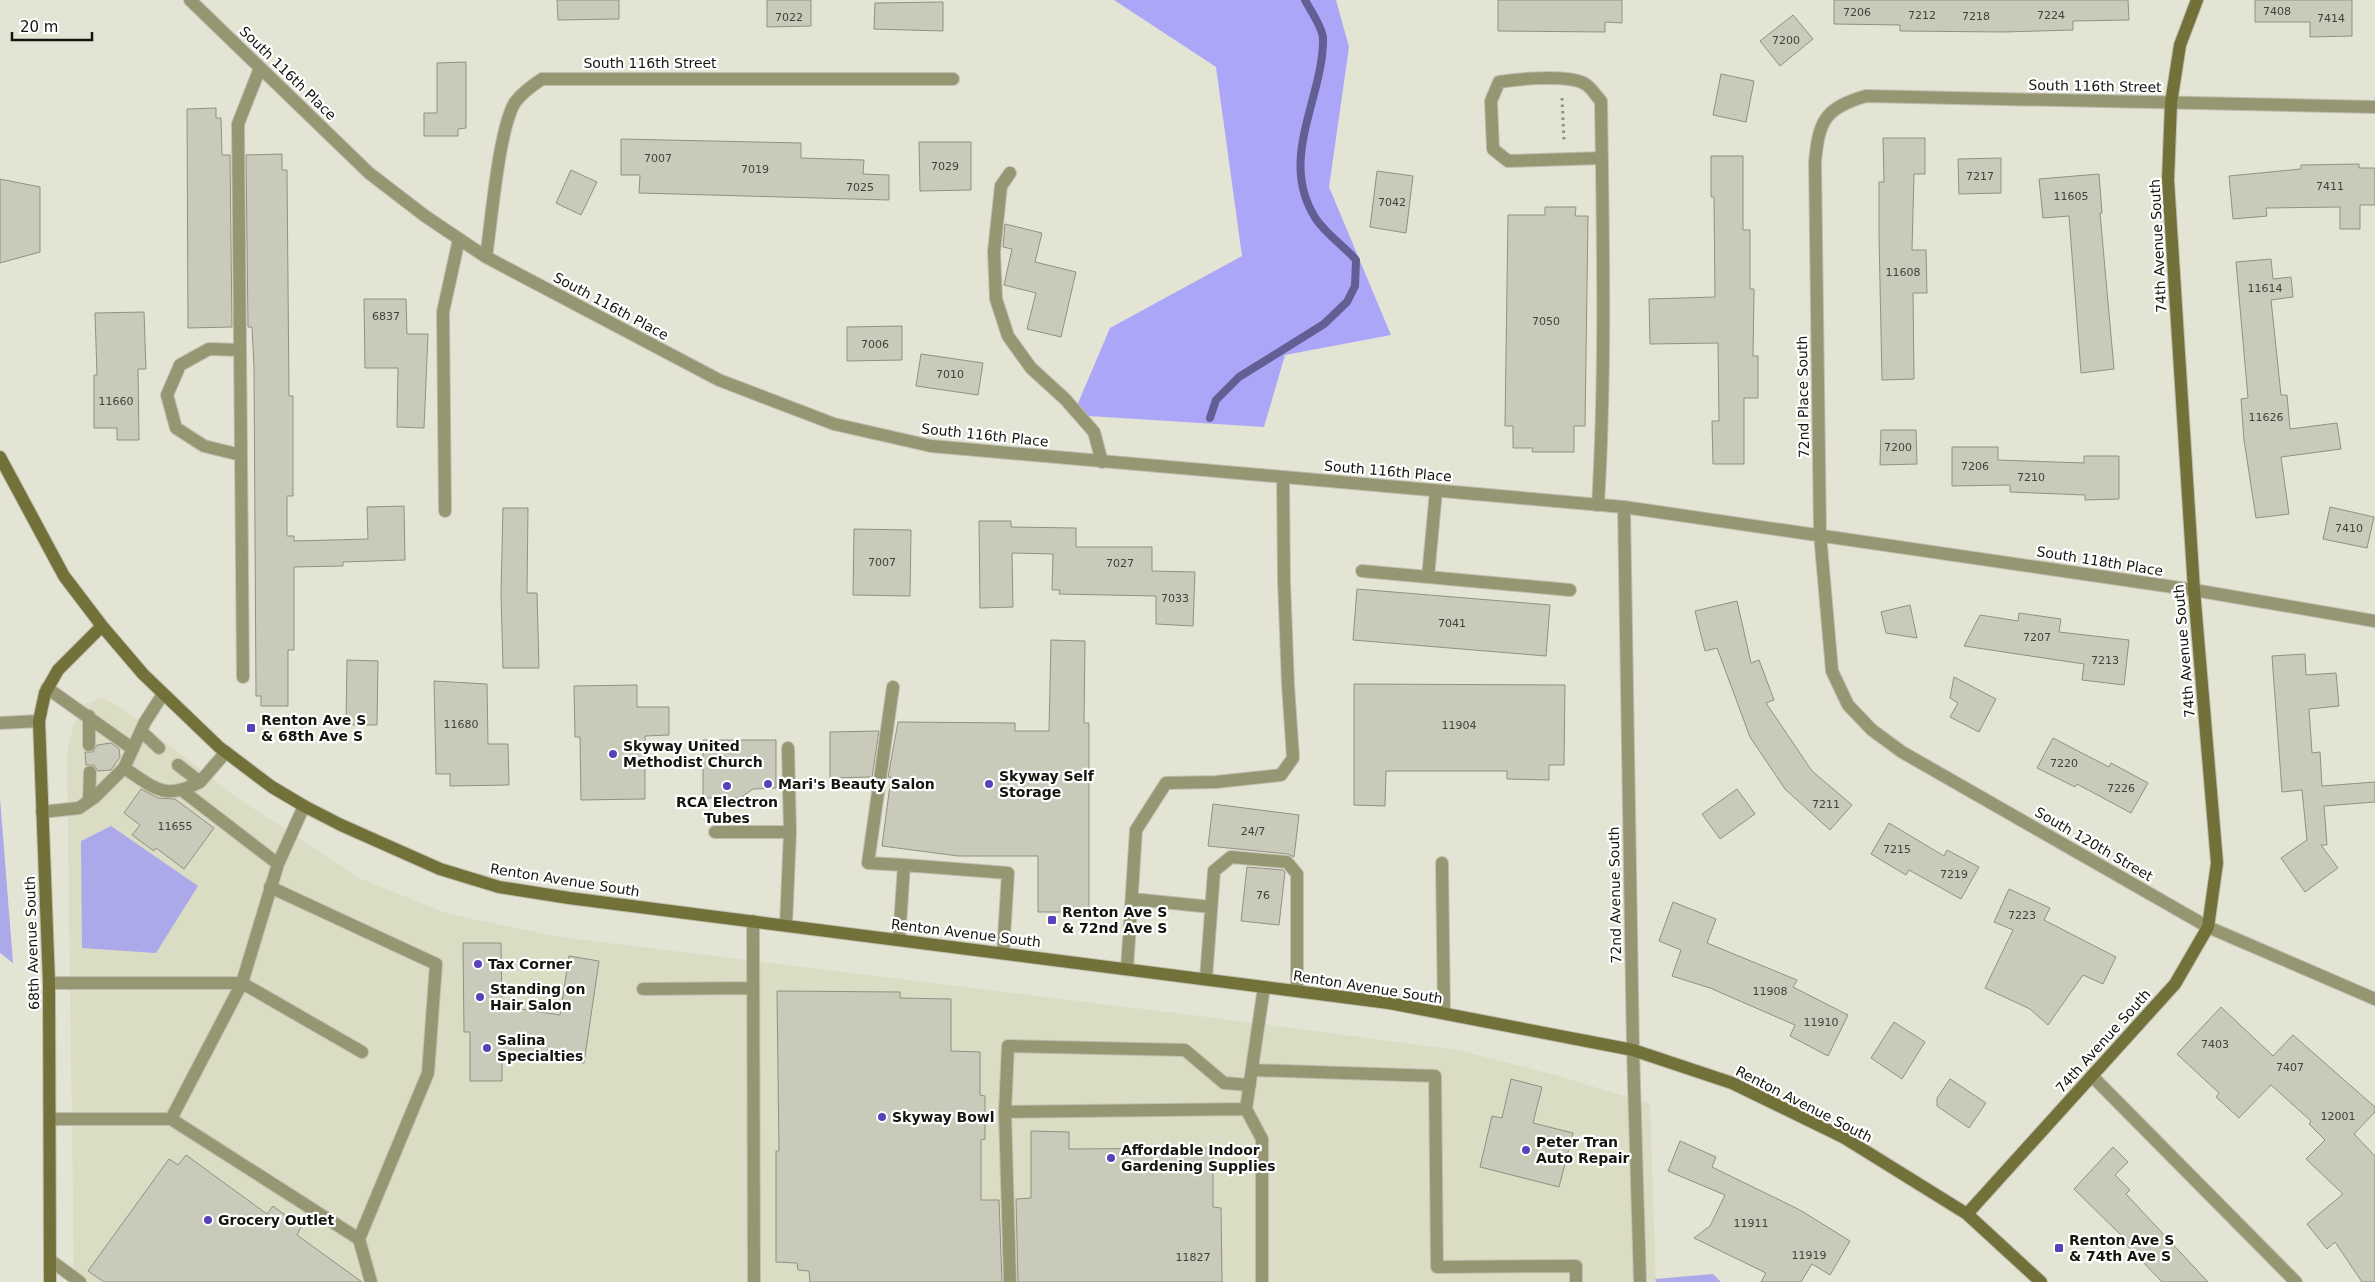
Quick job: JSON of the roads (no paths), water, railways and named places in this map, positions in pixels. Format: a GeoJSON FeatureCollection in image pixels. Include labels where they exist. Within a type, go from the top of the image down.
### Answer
{"type":"FeatureCollection","features":[{"type":"Feature","properties":{"kind":"main road","name":"74th Avenue South"},"geometry":{"type":"LineString","coordinates":[[1967,1214],[2175,984],[2208,927],[2217,863],[2194,590],[2168,180],[2171,103],[2180,45],[2197,0]]}},
{"type":"Feature","properties":{"kind":"main road","name":"Renton Avenue South"},"geometry":{"type":"LineString","coordinates":[[0,457],[64,576],[102,626],[163,694],[226,752],[272,787],[341,825],[440,870],[499,887],[1390,1003],[1633,1050],[1741,1087],[1843,1137],[1967,1214],[2041,1282]]}},
{"type":"Feature","properties":{"kind":"main road","name":"68th Avenue South"},"geometry":{"type":"LineString","coordinates":[[50,1282],[49,983],[39,721],[47,688],[66,661],[102,626]]}},
{"type":"Feature","properties":{"kind":"street","name":"South 116th Place"},"geometry":{"type":"LineString","coordinates":[[190,0],[369,173],[425,216],[486,258],[719,380],[834,424],[931,446],[1624,507],[1820,534]]}},
{"type":"Feature","properties":{"kind":"street"},"geometry":{"type":"LineString","coordinates":[[242,677],[238,124],[260,68]]}},
{"type":"Feature","properties":{"kind":"street"},"geometry":{"type":"LineString","coordinates":[[1598,505],[1603,418],[1602,158],[1601,101],[1584,84],[1567,80],[1525,78],[1500,82],[1491,101],[1493,149],[1508,161],[1602,158]]}},
{"type":"Feature","properties":{"kind":"street","name":"South 116th Street"},"geometry":{"type":"LineString","coordinates":[[486,258],[505,126],[515,102],[527,89],[542,79],[953,79]]}},
{"type":"Feature","properties":{"kind":"street","name":"South 116th Street"},"geometry":{"type":"LineString","coordinates":[[1823,122],[1841,103],[1866,96],[2375,106]]}},
{"type":"Feature","properties":{"kind":"street","name":"72nd Place South"},"geometry":{"type":"LineString","coordinates":[[1823,122],[1817,141],[1815,162],[1820,534],[1832,671]]}},
{"type":"Feature","properties":{"kind":"street"},"geometry":{"type":"LineString","coordinates":[[1010,174],[1001,186],[994,252],[996,300],[1008,336],[1030,368],[1065,399],[1094,432],[1102,462]]}},
{"type":"Feature","properties":{"kind":"street"},"geometry":{"type":"LineString","coordinates":[[445,511],[443,312],[459,239]]}},
{"type":"Feature","properties":{"kind":"street"},"geometry":{"type":"LineString","coordinates":[[239,350],[209,349],[180,365],[167,396],[176,428],[204,446],[241,455]]}},
{"type":"Feature","properties":{"kind":"street"},"geometry":{"type":"LineString","coordinates":[[1127,969],[1136,830],[1166,783],[1216,782],[1281,775],[1293,758],[1284,581],[1283,477]]}},
{"type":"Feature","properties":{"kind":"street"},"geometry":{"type":"LineString","coordinates":[[1428,577],[1436,491]]}},
{"type":"Feature","properties":{"kind":"street","name":"72nd Avenue South"},"geometry":{"type":"LineString","coordinates":[[1624,507],[1633,1050],[1640,1282]]}},
{"type":"Feature","properties":{"kind":"street","name":"South 118th Place"},"geometry":{"type":"LineString","coordinates":[[1820,534],[2194,590],[2375,620]]}},
{"type":"Feature","properties":{"kind":"street"},"geometry":{"type":"LineString","coordinates":[[1362,571],[1570,590]]}},
{"type":"Feature","properties":{"kind":"street","name":"South 120th Street"},"geometry":{"type":"LineString","coordinates":[[1832,671],[1848,705],[1872,730],[1902,752],[2208,927],[2375,999]]}},
{"type":"Feature","properties":{"kind":"street"},"geometry":{"type":"LineString","coordinates":[[893,687],[868,863],[1008,873],[1003,953]]}},
{"type":"Feature","properties":{"kind":"street"},"geometry":{"type":"LineString","coordinates":[[47,688],[133,749]]}},
{"type":"Feature","properties":{"kind":"street"},"geometry":{"type":"LineString","coordinates":[[42,812],[80,808],[124,768],[140,731],[163,694]]}},
{"type":"Feature","properties":{"kind":"street"},"geometry":{"type":"LineString","coordinates":[[89,716],[89,745]]}},
{"type":"Feature","properties":{"kind":"street"},"geometry":{"type":"LineString","coordinates":[[0,723],[39,721]]}},
{"type":"Feature","properties":{"kind":"street"},"geometry":{"type":"LineString","coordinates":[[140,731],[158,748]]}},
{"type":"Feature","properties":{"kind":"street"},"geometry":{"type":"LineString","coordinates":[[786,925],[790,832],[788,748]]}},
{"type":"Feature","properties":{"kind":"street"},"geometry":{"type":"LineString","coordinates":[[124,768],[161,792],[183,791],[200,782],[226,752]]}},
{"type":"Feature","properties":{"kind":"street"},"geometry":{"type":"LineString","coordinates":[[178,765],[200,782]]}},
{"type":"Feature","properties":{"kind":"street"},"geometry":{"type":"LineString","coordinates":[[89,801],[90,772]]}},
{"type":"Feature","properties":{"kind":"street"},"geometry":{"type":"LineString","coordinates":[[183,791],[278,864]]}},
{"type":"Feature","properties":{"kind":"street"},"geometry":{"type":"LineString","coordinates":[[171,1119],[242,983],[278,864],[304,806]]}},
{"type":"Feature","properties":{"kind":"street"},"geometry":{"type":"LineString","coordinates":[[715,832],[790,832]]}},
{"type":"Feature","properties":{"kind":"street"},"geometry":{"type":"LineString","coordinates":[[1206,979],[1214,871],[1230,856],[1287,862],[1298,874],[1296,991]]}},
{"type":"Feature","properties":{"kind":"street"},"geometry":{"type":"LineString","coordinates":[[1442,863],[1444,1013]]}},
{"type":"Feature","properties":{"kind":"street"},"geometry":{"type":"LineString","coordinates":[[899,940],[904,865]]}},
{"type":"Feature","properties":{"kind":"street"},"geometry":{"type":"LineString","coordinates":[[270,887],[436,964],[428,1072],[359,1239],[371,1282]]}},
{"type":"Feature","properties":{"kind":"street"},"geometry":{"type":"LineString","coordinates":[[1132,899],[1211,906]]}},
{"type":"Feature","properties":{"kind":"street"},"geometry":{"type":"LineString","coordinates":[[754,921],[754,1282]]}},
{"type":"Feature","properties":{"kind":"street"},"geometry":{"type":"LineString","coordinates":[[49,983],[242,983],[362,1052]]}},
{"type":"Feature","properties":{"kind":"street"},"geometry":{"type":"LineString","coordinates":[[1262,1282],[1262,1139],[1246,1109],[1264,987]]}},
{"type":"Feature","properties":{"kind":"street"},"geometry":{"type":"LineString","coordinates":[[643,989],[754,988]]}},
{"type":"Feature","properties":{"kind":"street"},"geometry":{"type":"LineString","coordinates":[[1010,1282],[1005,1112],[1008,1046],[1185,1050],[1224,1083],[1250,1085]]}},
{"type":"Feature","properties":{"kind":"street"},"geometry":{"type":"LineString","coordinates":[[1252,1070],[1435,1076],[1437,1267],[1576,1266],[1576,1282]]}},
{"type":"Feature","properties":{"kind":"street"},"geometry":{"type":"LineString","coordinates":[[2092,1076],[2296,1282]]}},
{"type":"Feature","properties":{"kind":"street"},"geometry":{"type":"LineString","coordinates":[[1005,1112],[1246,1109]]}},
{"type":"Feature","properties":{"kind":"street"},"geometry":{"type":"LineString","coordinates":[[50,1120],[171,1119],[359,1239]]}},
{"type":"Feature","properties":{"kind":"street"},"geometry":{"type":"LineString","coordinates":[[50,1260],[80,1282]]}},
{"type":"Feature","properties":{"kind":"waterway"},"geometry":{"type":"LineString","coordinates":[[1210,418],[1216,400],[1239,377],[1324,324],[1347,302],[1355,286],[1356,260],[1316,219],[1305,196],[1301,174],[1301,151],[1317,83],[1323,38],[1318,23],[1305,0]]}},
{"type":"Feature","properties":{"kind":"place","name":"Renton Ave S & 68th Ave S"},"geometry":{"type":"Point","coordinates":[251,728]}},
{"type":"Feature","properties":{"kind":"place","name":"Skyway United Methodist Church"},"geometry":{"type":"Point","coordinates":[613,754]}},
{"type":"Feature","properties":{"kind":"place","name":"Mari's Beauty Salon"},"geometry":{"type":"Point","coordinates":[768,784]}},
{"type":"Feature","properties":{"kind":"place","name":"Skyway Self Storage"},"geometry":{"type":"Point","coordinates":[989,784]}},
{"type":"Feature","properties":{"kind":"place","name":"RCA Electron Tubes"},"geometry":{"type":"Point","coordinates":[727,786]}},
{"type":"Feature","properties":{"kind":"place","name":"Renton Ave S & 72nd Ave S"},"geometry":{"type":"Point","coordinates":[1052,920]}},
{"type":"Feature","properties":{"kind":"place","name":"Tax Corner"},"geometry":{"type":"Point","coordinates":[478,964]}},
{"type":"Feature","properties":{"kind":"place","name":"Standing on Hair Salon"},"geometry":{"type":"Point","coordinates":[480,997]}},
{"type":"Feature","properties":{"kind":"place","name":"Salina Specialties"},"geometry":{"type":"Point","coordinates":[487,1048]}},
{"type":"Feature","properties":{"kind":"place","name":"Skyway Bowl"},"geometry":{"type":"Point","coordinates":[882,1117]}},
{"type":"Feature","properties":{"kind":"place","name":"Peter Tran Auto Repair"},"geometry":{"type":"Point","coordinates":[1526,1150]}},
{"type":"Feature","properties":{"kind":"place","name":"Affordable Indoor Gardening Supplies"},"geometry":{"type":"Point","coordinates":[1111,1158]}},
{"type":"Feature","properties":{"kind":"place","name":"Grocery Outlet"},"geometry":{"type":"Point","coordinates":[208,1220]}},
{"type":"Feature","properties":{"kind":"place","name":"Renton Ave S & 74th Ave S"},"geometry":{"type":"Point","coordinates":[2059,1248]}}]}
